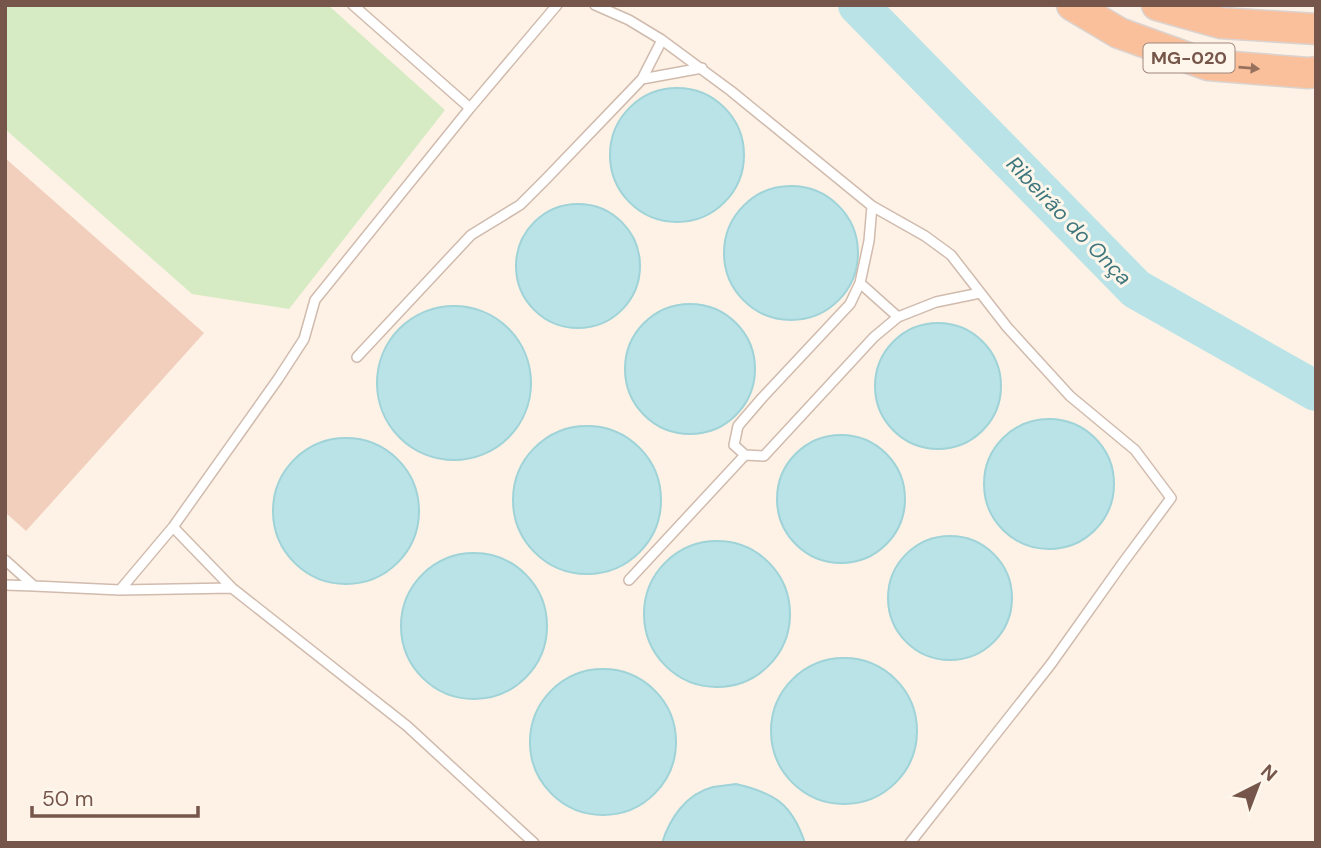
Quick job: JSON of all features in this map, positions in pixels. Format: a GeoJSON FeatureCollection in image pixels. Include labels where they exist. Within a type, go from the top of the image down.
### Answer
{"type":"FeatureCollection","features":[{"type":"Feature","properties":{"kind":"highway","name":"MG-020"},"geometry":{"type":"LineString","coordinates":[[1072,5],[1119,33],[1208,65],[1316,72]]}},
{"type":"Feature","properties":{"kind":"highway","name":"MG-020"},"geometry":{"type":"LineString","coordinates":[[1157,5],[1221,23],[1316,29]]}},
{"type":"Feature","properties":{"kind":"lane"},"geometry":{"type":"LineString","coordinates":[[353,5],[470,107]]}},
{"type":"Feature","properties":{"kind":"lane"},"geometry":{"type":"LineString","coordinates":[[120,590],[173,527],[278,380],[304,338],[315,300],[470,107],[557,5]]}},
{"type":"Feature","properties":{"kind":"lane"},"geometry":{"type":"LineString","coordinates":[[595,5],[629,20],[702,68],[872,206],[925,236],[951,256],[1007,327],[1070,396],[1135,450],[1171,498],[1052,664],[910,843]]}},
{"type":"Feature","properties":{"kind":"lane"},"geometry":{"type":"LineString","coordinates":[[357,357],[471,235],[520,205],[642,79],[662,40]]}},
{"type":"Feature","properties":{"kind":"lane"},"geometry":{"type":"LineString","coordinates":[[642,79],[702,68]]}},
{"type":"Feature","properties":{"kind":"lane"},"geometry":{"type":"LineString","coordinates":[[872,206],[869,241],[860,283],[850,304],[738,426],[734,445],[745,456],[764,456],[867,344],[898,317],[936,302],[980,293]]}},
{"type":"Feature","properties":{"kind":"lane"},"geometry":{"type":"LineString","coordinates":[[860,283],[898,317]]}},
{"type":"Feature","properties":{"kind":"lane"},"geometry":{"type":"LineString","coordinates":[[629,580],[745,456]]}},
{"type":"Feature","properties":{"kind":"lane"},"geometry":{"type":"LineString","coordinates":[[173,527],[232,588],[407,726],[534,843]]}},
{"type":"Feature","properties":{"kind":"lane"},"geometry":{"type":"LineString","coordinates":[[5,560],[34,586]]}},
{"type":"Feature","properties":{"kind":"lane"},"geometry":{"type":"LineString","coordinates":[[5,585],[120,590],[232,588]]}},
{"type":"Feature","properties":{"kind":"green space"},"geometry":{"type":"Polygon","coordinates":[[[5,5],[328,5],[445,110],[289,309],[192,294],[5,129],[5,5]]]}},
{"type":"Feature","properties":{"kind":"water"},"geometry":{"type":"Polygon","coordinates":[[[677,88],[703,93],[724,108],[739,129],[744,155],[739,181],[724,202],[703,217],[677,222],[651,217],[630,202],[615,181],[610,155],[615,129],[630,108],[651,93],[677,88]]]}},
{"type":"Feature","properties":{"kind":"water"},"geometry":{"type":"Polygon","coordinates":[[[791,186],[817,191],[839,205],[853,227],[858,253],[853,279],[839,301],[817,315],[791,320],[765,315],[743,301],[729,279],[724,253],[729,227],[743,205],[765,191],[791,186]]]}},
{"type":"Feature","properties":{"kind":"water"},"geometry":{"type":"Polygon","coordinates":[[[578,204],[602,209],[622,222],[635,242],[640,266],[635,290],[622,310],[602,323],[578,328],[554,323],[534,310],[521,290],[516,266],[521,242],[534,222],[554,209],[578,204]]]}},
{"type":"Feature","properties":{"kind":"water"},"geometry":{"type":"Polygon","coordinates":[[[690,304],[715,309],[736,323],[750,344],[755,369],[750,394],[736,415],[715,429],[690,434],[665,429],[644,415],[630,394],[625,369],[630,344],[644,323],[665,309],[690,304]]]}},
{"type":"Feature","properties":{"kind":"water"},"geometry":{"type":"Polygon","coordinates":[[[454,306],[483,312],[508,329],[525,354],[531,383],[525,412],[508,437],[483,454],[454,460],[425,454],[400,437],[383,412],[377,383],[383,354],[400,329],[425,312],[454,306]]]}},
{"type":"Feature","properties":{"kind":"water"},"geometry":{"type":"Polygon","coordinates":[[[938,323],[962,328],[982,342],[996,362],[1001,386],[996,410],[982,430],[962,444],[938,449],[914,444],[894,430],[880,410],[875,386],[880,362],[894,342],[914,328],[938,323]]]}},
{"type":"Feature","properties":{"kind":"water"},"geometry":{"type":"Polygon","coordinates":[[[1049,419],[1074,424],[1095,438],[1109,459],[1114,484],[1109,509],[1095,530],[1074,544],[1049,549],[1024,544],[1003,530],[989,509],[984,484],[989,459],[1003,438],[1024,424],[1049,419]]]}},
{"type":"Feature","properties":{"kind":"water"},"geometry":{"type":"Polygon","coordinates":[[[587,426],[615,432],[639,448],[655,472],[661,500],[655,528],[639,552],[615,568],[587,574],[559,568],[535,552],[519,528],[513,500],[519,472],[535,448],[559,432],[587,426]]]}},
{"type":"Feature","properties":{"kind":"water"},"geometry":{"type":"Polygon","coordinates":[[[841,435],[865,440],[886,454],[900,475],[905,499],[900,523],[886,544],[865,558],[841,563],[817,558],[796,544],[782,523],[777,499],[782,475],[796,454],[817,440],[841,435]]]}},
{"type":"Feature","properties":{"kind":"water"},"geometry":{"type":"Polygon","coordinates":[[[346,438],[374,444],[398,459],[413,483],[419,511],[413,539],[398,563],[374,578],[346,584],[318,578],[294,563],[279,539],[273,511],[279,483],[294,459],[318,444],[346,438]]]}},
{"type":"Feature","properties":{"kind":"water"},"geometry":{"type":"Polygon","coordinates":[[[950,536],[974,541],[994,554],[1007,574],[1012,598],[1007,622],[994,642],[974,655],[950,660],[926,655],[906,642],[893,622],[888,598],[893,574],[906,554],[926,541],[950,536]]]}},
{"type":"Feature","properties":{"kind":"water"},"geometry":{"type":"Polygon","coordinates":[[[717,541],[745,546],[769,562],[785,586],[790,614],[785,642],[769,666],[745,682],[717,687],[689,682],[665,666],[649,642],[644,614],[649,586],[665,562],[689,546],[717,541]]]}},
{"type":"Feature","properties":{"kind":"water"},"geometry":{"type":"Polygon","coordinates":[[[474,553],[502,559],[525,575],[541,598],[547,626],[541,654],[525,677],[502,693],[474,699],[446,693],[423,677],[407,654],[401,626],[407,598],[423,575],[446,559],[474,553]]]}},
{"type":"Feature","properties":{"kind":"water"},"geometry":{"type":"Polygon","coordinates":[[[844,658],[872,664],[895,680],[911,703],[917,731],[911,759],[895,782],[872,798],[844,804],[816,798],[793,782],[777,759],[771,731],[777,703],[793,680],[816,664],[844,658]]]}},
{"type":"Feature","properties":{"kind":"water"},"geometry":{"type":"Polygon","coordinates":[[[603,669],[631,674],[655,690],[671,714],[676,742],[671,770],[655,794],[631,810],[603,815],[575,810],[551,794],[535,770],[530,742],[535,714],[551,690],[575,674],[603,669]]]}},
{"type":"Feature","properties":{"kind":"water"},"geometry":{"type":"Polygon","coordinates":[[[736,784],[772,796],[780,802],[794,819],[805,843],[662,843],[675,816],[687,801],[703,790],[736,784]]]}},
{"type":"Feature","properties":{"kind":"building"},"geometry":{"type":"Polygon","coordinates":[[[5,158],[204,333],[26,531],[5,512],[5,158]]]}},
{"type":"Feature","properties":{"kind":"waterway","name":"Ribeirão do Onça"},"geometry":{"type":"LineString","coordinates":[[858,5],[1136,289],[1316,391]]}}]}
